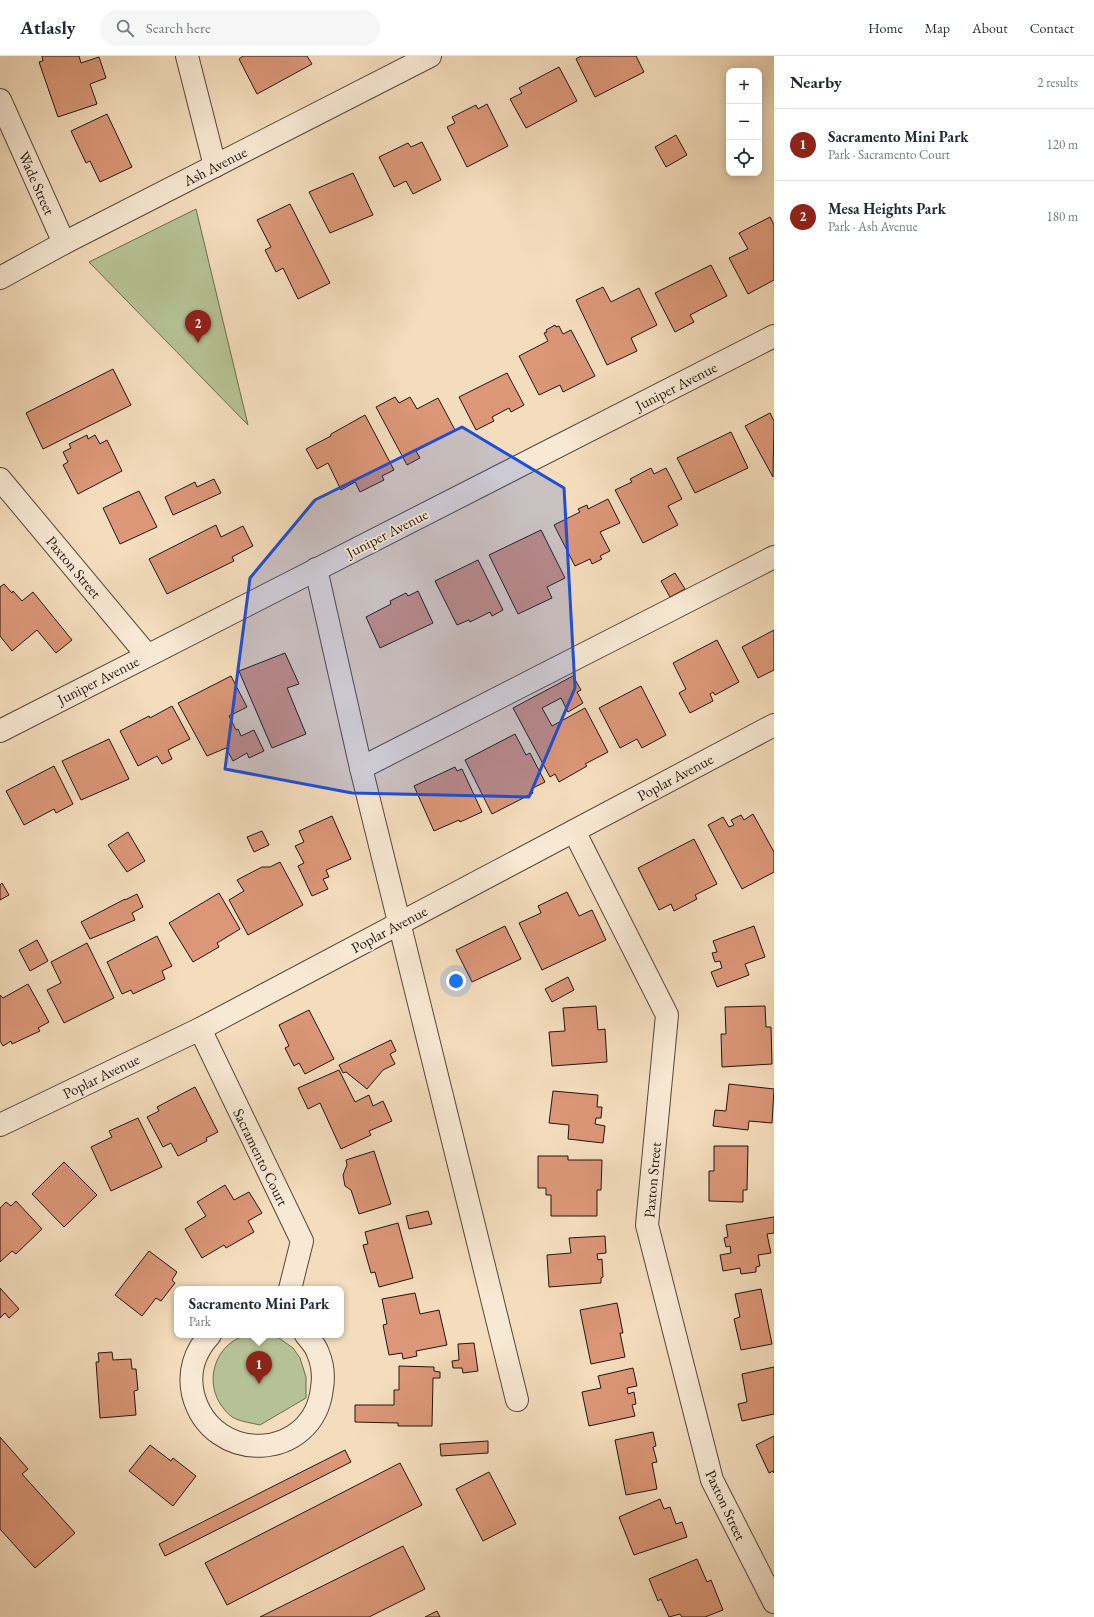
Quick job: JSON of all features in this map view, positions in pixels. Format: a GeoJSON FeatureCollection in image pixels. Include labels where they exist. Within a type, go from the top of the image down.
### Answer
{"type":"FeatureCollection","features":[{"type":"Feature","properties":{"kind":"street"},"geometry":{"type":"LineString","coordinates":[[187,56],[215,166]]}},
{"type":"Feature","properties":{"kind":"street","name":"Ash Avenue"},"geometry":{"type":"LineString","coordinates":[[0,278],[64,243],[215,166],[398,64],[430,56]]}},
{"type":"Feature","properties":{"kind":"street","name":"Wade Street"},"geometry":{"type":"LineString","coordinates":[[0,100],[64,243]]}},
{"type":"Feature","properties":{"kind":"street","name":"Juniper Avenue"},"geometry":{"type":"LineString","coordinates":[[0,731],[774,336]]}},
{"type":"Feature","properties":{"kind":"street","name":"Paxton Street"},"geometry":{"type":"LineString","coordinates":[[0,479],[147,655]]}},
{"type":"Feature","properties":{"kind":"street"},"geometry":{"type":"LineString","coordinates":[[361,768],[774,557]]}},
{"type":"Feature","properties":{"kind":"street"},"geometry":{"type":"LineString","coordinates":[[316,570],[361,768],[517,1400]]}},
{"type":"Feature","properties":{"kind":"street","name":"Poplar Avenue"},"geometry":{"type":"LineString","coordinates":[[0,1125],[200,1029],[774,725]]}},
{"type":"Feature","properties":{"kind":"street","name":"Paxton Street"},"geometry":{"type":"LineString","coordinates":[[574,831],[667,1015],[647,1225],[712,1480],[774,1602]]}},
{"type":"Feature","properties":{"kind":"street","name":"Sacramento Court"},"geometry":{"type":"LineString","coordinates":[[200,1029],[302,1241],[291,1286]]}},
{"type":"Feature","properties":{"kind":"street"},"geometry":{"type":"LineString","coordinates":[[207,1338],[201,1345],[192,1367],[191,1384],[196,1407],[209,1426],[226,1439],[248,1446],[271,1445],[292,1437],[310,1422],[321,1402],[324,1373],[318,1352],[308,1338]]}},
{"type":"Feature","properties":{"kind":"highlighted area"},"geometry":{"type":"Polygon","coordinates":[[[462,427],[564,488],[575,688],[529,797],[352,793],[225,769],[250,578],[315,500],[462,427]]]}},
{"type":"Feature","properties":{"kind":"green space"},"geometry":{"type":"Polygon","coordinates":[[[196,209],[248,425],[89,262],[196,209]]]}},
{"type":"Feature","properties":{"kind":"green space"},"geometry":{"type":"Polygon","coordinates":[[[279,1338],[293,1348],[300,1358],[306,1377],[306,1398],[260,1425],[242,1421],[231,1416],[217,1399],[213,1376],[215,1365],[220,1355],[227,1346],[236,1339],[279,1338]]]}},
{"type":"Feature","properties":{"kind":"building"},"geometry":{"type":"Polygon","coordinates":[[[42,56],[79,56],[81,63],[99,57],[106,78],[90,84],[97,104],[58,117],[39,62],[43,61],[42,56]]]}},
{"type":"Feature","properties":{"kind":"building"},"geometry":{"type":"Polygon","coordinates":[[[243,56],[307,56],[312,64],[257,94],[239,59],[243,56]]]}},
{"type":"Feature","properties":{"kind":"building"},"geometry":{"type":"Polygon","coordinates":[[[581,56],[636,56],[644,72],[595,97],[576,59],[581,56]]]}},
{"type":"Feature","properties":{"kind":"building"},"geometry":{"type":"Polygon","coordinates":[[[559,67],[577,101],[526,128],[510,99],[522,93],[519,88],[559,67]]]}},
{"type":"Feature","properties":{"kind":"building"},"geometry":{"type":"Polygon","coordinates":[[[487,104],[508,146],[467,167],[447,127],[455,123],[452,117],[476,105],[478,109],[487,104]]]}},
{"type":"Feature","properties":{"kind":"building"},"geometry":{"type":"Polygon","coordinates":[[[107,114],[132,167],[100,182],[90,161],[86,163],[71,131],[107,114]]]}},
{"type":"Feature","properties":{"kind":"building"},"geometry":{"type":"Polygon","coordinates":[[[676,135],[687,155],[666,167],[655,147],[676,135]]]}},
{"type":"Feature","properties":{"kind":"building"},"geometry":{"type":"Polygon","coordinates":[[[422,142],[441,180],[413,194],[406,181],[394,187],[379,157],[408,143],[411,147],[422,142]]]}},
{"type":"Feature","properties":{"kind":"building"},"geometry":{"type":"Polygon","coordinates":[[[353,173],[373,215],[330,233],[309,192],[353,173]]]}},
{"type":"Feature","properties":{"kind":"building"},"geometry":{"type":"Polygon","coordinates":[[[290,204],[330,283],[298,299],[283,268],[276,272],[265,250],[271,247],[257,220],[290,204]]]}},
{"type":"Feature","properties":{"kind":"building"},"geometry":{"type":"Polygon","coordinates":[[[770,217],[774,225],[774,280],[748,294],[729,258],[748,249],[739,233],[770,217]]]}},
{"type":"Feature","properties":{"kind":"building"},"geometry":{"type":"Polygon","coordinates":[[[711,265],[727,296],[690,315],[694,322],[675,332],[655,293],[711,265]]]}},
{"type":"Feature","properties":{"kind":"building"},"geometry":{"type":"Polygon","coordinates":[[[603,287],[611,302],[639,288],[657,325],[631,338],[637,351],[607,365],[576,300],[603,287]]]}},
{"type":"Feature","properties":{"kind":"building"},"geometry":{"type":"Polygon","coordinates":[[[555,325],[556,327],[559,326],[563,334],[571,330],[595,376],[563,392],[560,385],[539,395],[519,356],[548,341],[544,333],[547,332],[546,330],[555,325]]]}},
{"type":"Feature","properties":{"kind":"building"},"geometry":{"type":"Polygon","coordinates":[[[113,369],[131,405],[43,449],[26,413],[113,369]]]}},
{"type":"Feature","properties":{"kind":"building"},"geometry":{"type":"Polygon","coordinates":[[[507,373],[524,405],[511,412],[509,408],[492,417],[494,421],[476,430],[459,397],[507,373]]]}},
{"type":"Feature","properties":{"kind":"building"},"geometry":{"type":"Polygon","coordinates":[[[395,397],[399,403],[410,397],[417,409],[438,398],[455,430],[416,451],[420,458],[407,465],[376,407],[395,397]]]}},
{"type":"Feature","properties":{"kind":"building"},"geometry":{"type":"Polygon","coordinates":[[[770,413],[774,421],[773,477],[745,426],[770,413]]]}},
{"type":"Feature","properties":{"kind":"building"},"geometry":{"type":"Polygon","coordinates":[[[365,415],[394,470],[382,476],[384,480],[360,492],[355,482],[341,490],[328,463],[317,469],[306,449],[331,436],[331,434],[365,415]]]}},
{"type":"Feature","properties":{"kind":"building"},"geometry":{"type":"Polygon","coordinates":[[[731,432],[748,468],[695,493],[677,458],[731,432]]]}},
{"type":"Feature","properties":{"kind":"building"},"geometry":{"type":"Polygon","coordinates":[[[87,435],[88,439],[95,435],[100,444],[107,440],[122,471],[78,494],[63,465],[68,462],[63,452],[71,448],[69,444],[87,435]]]}},
{"type":"Feature","properties":{"kind":"building"},"geometry":{"type":"Polygon","coordinates":[[[651,468],[654,474],[666,468],[682,499],[668,506],[678,525],[643,543],[615,490],[632,482],[630,479],[651,468]]]}},
{"type":"Feature","properties":{"kind":"building"},"geometry":{"type":"Polygon","coordinates":[[[214,479],[221,493],[173,515],[165,497],[195,482],[197,487],[214,479]]]}},
{"type":"Feature","properties":{"kind":"building"},"geometry":{"type":"Polygon","coordinates":[[[139,491],[157,527],[120,544],[103,508],[139,491]]]}},
{"type":"Feature","properties":{"kind":"building"},"geometry":{"type":"Polygon","coordinates":[[[608,499],[620,523],[600,532],[610,551],[600,556],[602,559],[592,564],[590,559],[575,566],[554,525],[580,512],[578,509],[587,505],[588,509],[608,499]]]}},
{"type":"Feature","properties":{"kind":"building"},"geometry":{"type":"Polygon","coordinates":[[[216,525],[221,537],[243,526],[253,546],[232,557],[234,561],[167,594],[149,559],[216,525]]]}},
{"type":"Feature","properties":{"kind":"building"},"geometry":{"type":"Polygon","coordinates":[[[541,530],[565,578],[547,587],[552,598],[518,614],[489,555],[541,530]]]}},
{"type":"Feature","properties":{"kind":"building"},"geometry":{"type":"Polygon","coordinates":[[[478,560],[503,610],[492,616],[490,612],[470,622],[469,620],[457,625],[435,581],[478,560]]]}},
{"type":"Feature","properties":{"kind":"building"},"geometry":{"type":"Polygon","coordinates":[[[675,573],[685,589],[670,597],[661,581],[675,573]]]}},
{"type":"Feature","properties":{"kind":"building"},"geometry":{"type":"Polygon","coordinates":[[[4,584],[22,601],[33,592],[72,640],[56,653],[37,630],[12,651],[0,636],[0,587],[4,584]]]}},
{"type":"Feature","properties":{"kind":"building"},"geometry":{"type":"Polygon","coordinates":[[[418,591],[433,623],[380,648],[366,617],[391,604],[390,601],[406,593],[408,596],[418,591]]]}},
{"type":"Feature","properties":{"kind":"building"},"geometry":{"type":"Polygon","coordinates":[[[774,630],[774,670],[758,678],[742,647],[774,630]]]}},
{"type":"Feature","properties":{"kind":"building"},"geometry":{"type":"Polygon","coordinates":[[[717,640],[739,682],[715,695],[713,692],[710,694],[713,701],[690,713],[679,693],[686,689],[673,663],[717,640]]]}},
{"type":"Feature","properties":{"kind":"building"},"geometry":{"type":"Polygon","coordinates":[[[285,653],[299,684],[287,688],[306,734],[272,748],[239,671],[285,653]]]}},
{"type":"Feature","properties":{"kind":"building"},"geometry":{"type":"Polygon","coordinates":[[[231,676],[247,707],[229,716],[236,730],[238,729],[241,736],[254,730],[264,751],[249,758],[247,753],[233,761],[226,748],[207,756],[178,703],[231,676]]]}},
{"type":"Feature","properties":{"kind":"building"},"geometry":{"type":"Polygon","coordinates":[[[573,676],[581,690],[577,692],[583,703],[568,712],[561,698],[542,708],[552,726],[585,708],[608,752],[585,764],[587,766],[559,782],[555,774],[550,777],[513,708],[573,676]]]}},
{"type":"Feature","properties":{"kind":"building"},"geometry":{"type":"Polygon","coordinates":[[[641,686],[666,735],[642,748],[637,739],[620,748],[599,708],[641,686]]]}},
{"type":"Feature","properties":{"kind":"building"},"geometry":{"type":"Polygon","coordinates":[[[172,706],[190,739],[168,750],[172,759],[162,764],[157,756],[138,766],[120,731],[149,716],[150,718],[172,706]]]}},
{"type":"Feature","properties":{"kind":"building"},"geometry":{"type":"Polygon","coordinates":[[[515,734],[526,755],[530,753],[545,782],[531,789],[533,793],[492,814],[465,760],[515,734]]]}},
{"type":"Feature","properties":{"kind":"building"},"geometry":{"type":"Polygon","coordinates":[[[109,739],[129,779],[81,800],[62,761],[109,739]]]}},
{"type":"Feature","properties":{"kind":"building"},"geometry":{"type":"Polygon","coordinates":[[[54,766],[73,804],[56,813],[54,809],[24,825],[6,791],[54,766]]]}},
{"type":"Feature","properties":{"kind":"building"},"geometry":{"type":"Polygon","coordinates":[[[455,767],[457,771],[462,769],[482,812],[460,822],[459,820],[434,831],[414,786],[455,767]]]}},
{"type":"Feature","properties":{"kind":"building"},"geometry":{"type":"Polygon","coordinates":[[[753,814],[774,852],[774,872],[742,889],[708,825],[723,817],[729,827],[734,825],[731,820],[741,815],[744,820],[753,814]]]}},
{"type":"Feature","properties":{"kind":"building"},"geometry":{"type":"Polygon","coordinates":[[[332,816],[351,859],[326,870],[329,877],[323,879],[328,889],[312,896],[298,866],[304,863],[295,846],[304,842],[299,831],[332,816]]]}},
{"type":"Feature","properties":{"kind":"building"},"geometry":{"type":"Polygon","coordinates":[[[262,831],[269,845],[254,852],[247,837],[262,831]]]}},
{"type":"Feature","properties":{"kind":"building"},"geometry":{"type":"Polygon","coordinates":[[[128,832],[145,861],[127,872],[108,845],[128,832]]]}},
{"type":"Feature","properties":{"kind":"building"},"geometry":{"type":"Polygon","coordinates":[[[694,839],[717,884],[695,895],[697,899],[674,911],[671,904],[659,910],[638,868],[694,839]]]}},
{"type":"Feature","properties":{"kind":"building"},"geometry":{"type":"Polygon","coordinates":[[[280,862],[303,905],[248,935],[229,900],[244,891],[237,880],[262,867],[270,867],[280,862]]]}},
{"type":"Feature","properties":{"kind":"building"},"geometry":{"type":"Polygon","coordinates":[[[2,883],[9,895],[0,900],[0,885],[2,883]]]}},
{"type":"Feature","properties":{"kind":"building"},"geometry":{"type":"Polygon","coordinates":[[[567,892],[579,916],[592,910],[606,940],[542,970],[519,923],[541,913],[538,906],[567,892]]]}},
{"type":"Feature","properties":{"kind":"building"},"geometry":{"type":"Polygon","coordinates":[[[219,893],[240,929],[217,943],[219,947],[193,962],[169,923],[219,893]]]}},
{"type":"Feature","properties":{"kind":"building"},"geometry":{"type":"Polygon","coordinates":[[[137,894],[143,907],[132,913],[135,920],[90,939],[81,922],[137,894]]]}},
{"type":"Feature","properties":{"kind":"building"},"geometry":{"type":"Polygon","coordinates":[[[505,926],[521,959],[472,982],[456,950],[505,926]]]}},
{"type":"Feature","properties":{"kind":"building"},"geometry":{"type":"Polygon","coordinates":[[[754,926],[765,957],[745,964],[749,975],[717,987],[711,972],[722,968],[720,961],[715,962],[712,953],[717,952],[713,941],[754,926]]]}},
{"type":"Feature","properties":{"kind":"building"},"geometry":{"type":"Polygon","coordinates":[[[157,936],[172,966],[162,971],[165,979],[133,994],[131,990],[122,994],[107,962],[157,936]]]}},
{"type":"Feature","properties":{"kind":"building"},"geometry":{"type":"Polygon","coordinates":[[[37,940],[48,961],[30,971],[19,950],[37,940]]]}},
{"type":"Feature","properties":{"kind":"building"},"geometry":{"type":"Polygon","coordinates":[[[87,943],[114,998],[64,1023],[47,990],[61,983],[51,962],[87,943]]]}},
{"type":"Feature","properties":{"kind":"building"},"geometry":{"type":"Polygon","coordinates":[[[568,977],[574,990],[552,1002],[545,989],[568,977]]]}},
{"type":"Feature","properties":{"kind":"building"},"geometry":{"type":"Polygon","coordinates":[[[28,984],[49,1022],[38,1028],[40,1031],[12,1044],[11,1041],[3,1046],[0,1041],[0,995],[3,998],[28,984]]]}},
{"type":"Feature","properties":{"kind":"building"},"geometry":{"type":"Polygon","coordinates":[[[596,1006],[598,1030],[605,1029],[607,1062],[552,1066],[549,1032],[565,1031],[563,1008],[596,1006]]]}},
{"type":"Feature","properties":{"kind":"building"},"geometry":{"type":"Polygon","coordinates":[[[765,1006],[766,1027],[771,1027],[772,1064],[722,1067],[721,1034],[726,1034],[725,1007],[765,1006]]]}},
{"type":"Feature","properties":{"kind":"building"},"geometry":{"type":"Polygon","coordinates":[[[309,1010],[334,1059],[305,1074],[299,1063],[294,1066],[285,1048],[289,1046],[279,1025],[309,1010]]]}},
{"type":"Feature","properties":{"kind":"building"},"geometry":{"type":"Polygon","coordinates":[[[391,1040],[396,1051],[390,1054],[395,1064],[383,1070],[367,1089],[346,1072],[343,1073],[339,1065],[391,1040]]]}},
{"type":"Feature","properties":{"kind":"building"},"geometry":{"type":"Polygon","coordinates":[[[339,1070],[355,1102],[369,1095],[373,1106],[383,1101],[392,1121],[369,1131],[371,1135],[341,1149],[320,1103],[308,1109],[298,1088],[339,1070]]]}},
{"type":"Feature","properties":{"kind":"building"},"geometry":{"type":"Polygon","coordinates":[[[729,1084],[774,1089],[772,1123],[749,1121],[748,1130],[713,1126],[715,1110],[726,1111],[729,1084]]]}},
{"type":"Feature","properties":{"kind":"building"},"geometry":{"type":"Polygon","coordinates":[[[195,1087],[218,1132],[206,1138],[207,1141],[178,1156],[171,1143],[163,1147],[147,1117],[159,1111],[157,1107],[195,1087]]]}},
{"type":"Feature","properties":{"kind":"building"},"geometry":{"type":"Polygon","coordinates":[[[553,1091],[598,1095],[597,1107],[602,1107],[601,1118],[596,1118],[595,1124],[605,1126],[603,1143],[568,1139],[569,1125],[549,1123],[553,1091]]]}},
{"type":"Feature","properties":{"kind":"building"},"geometry":{"type":"Polygon","coordinates":[[[138,1118],[162,1167],[111,1191],[91,1147],[112,1137],[109,1131],[138,1118]]]}},
{"type":"Feature","properties":{"kind":"building"},"geometry":{"type":"Polygon","coordinates":[[[714,1146],[748,1146],[747,1190],[743,1190],[743,1202],[709,1201],[709,1171],[714,1171],[714,1146]]]}},
{"type":"Feature","properties":{"kind":"building"},"geometry":{"type":"Polygon","coordinates":[[[374,1151],[391,1204],[359,1214],[351,1190],[345,1186],[343,1175],[347,1165],[346,1160],[374,1151]]]}},
{"type":"Feature","properties":{"kind":"building"},"geometry":{"type":"Polygon","coordinates":[[[538,1156],[568,1156],[568,1160],[602,1160],[601,1190],[597,1190],[597,1216],[551,1216],[551,1195],[546,1195],[546,1188],[538,1188],[538,1156]]]}},
{"type":"Feature","properties":{"kind":"building"},"geometry":{"type":"Polygon","coordinates":[[[64,1162],[97,1195],[64,1227],[32,1194],[64,1162]]]}},
{"type":"Feature","properties":{"kind":"building"},"geometry":{"type":"Polygon","coordinates":[[[225,1185],[234,1200],[249,1192],[262,1213],[248,1221],[254,1232],[226,1248],[224,1245],[202,1258],[185,1229],[206,1216],[197,1202],[225,1185]]]}},
{"type":"Feature","properties":{"kind":"building"},"geometry":{"type":"Polygon","coordinates":[[[16,1201],[42,1229],[16,1254],[12,1251],[0,1262],[0,1208],[6,1202],[11,1206],[16,1201]]]}},
{"type":"Feature","properties":{"kind":"building"},"geometry":{"type":"Polygon","coordinates":[[[428,1211],[432,1224],[409,1229],[406,1216],[428,1211]]]}},
{"type":"Feature","properties":{"kind":"building"},"geometry":{"type":"Polygon","coordinates":[[[774,1217],[774,1233],[767,1234],[771,1253],[758,1255],[760,1266],[756,1267],[756,1272],[741,1274],[740,1268],[723,1271],[720,1255],[731,1253],[730,1246],[726,1247],[724,1238],[728,1237],[726,1225],[774,1217]]]}},
{"type":"Feature","properties":{"kind":"building"},"geometry":{"type":"Polygon","coordinates":[[[398,1223],[413,1278],[379,1287],[375,1272],[371,1273],[363,1245],[368,1244],[365,1232],[398,1223]]]}},
{"type":"Feature","properties":{"kind":"building"},"geometry":{"type":"Polygon","coordinates":[[[605,1236],[606,1253],[597,1254],[598,1260],[602,1259],[603,1277],[601,1278],[601,1283],[549,1287],[547,1255],[571,1253],[569,1238],[605,1236]]]}},
{"type":"Feature","properties":{"kind":"building"},"geometry":{"type":"Polygon","coordinates":[[[149,1251],[177,1272],[172,1280],[175,1283],[161,1301],[156,1298],[142,1316],[115,1295],[149,1251]]]}},
{"type":"Feature","properties":{"kind":"building"},"geometry":{"type":"Polygon","coordinates":[[[0,1288],[19,1309],[9,1318],[5,1313],[0,1318],[0,1288]]]}},
{"type":"Feature","properties":{"kind":"building"},"geometry":{"type":"Polygon","coordinates":[[[761,1289],[772,1344],[741,1350],[734,1319],[740,1317],[735,1294],[761,1289]]]}},
{"type":"Feature","properties":{"kind":"building"},"geometry":{"type":"Polygon","coordinates":[[[415,1293],[420,1314],[439,1310],[447,1345],[416,1351],[417,1356],[403,1359],[402,1353],[389,1355],[383,1325],[387,1324],[382,1299],[415,1293]]]}},
{"type":"Feature","properties":{"kind":"building"},"geometry":{"type":"Polygon","coordinates":[[[617,1303],[623,1333],[620,1333],[625,1357],[591,1364],[580,1310],[617,1303]]]}},
{"type":"Feature","properties":{"kind":"building"},"geometry":{"type":"Polygon","coordinates":[[[474,1343],[478,1371],[463,1373],[462,1368],[453,1368],[452,1361],[459,1360],[458,1344],[474,1343]]]}},
{"type":"Feature","properties":{"kind":"building"},"geometry":{"type":"Polygon","coordinates":[[[112,1352],[113,1360],[131,1359],[132,1369],[136,1369],[138,1390],[134,1391],[136,1415],[100,1418],[96,1362],[99,1362],[98,1353],[112,1352]]]}},
{"type":"Feature","properties":{"kind":"building"},"geometry":{"type":"Polygon","coordinates":[[[399,1366],[434,1367],[434,1371],[440,1372],[440,1378],[433,1378],[432,1426],[398,1426],[398,1423],[355,1422],[355,1405],[394,1405],[394,1390],[399,1390],[399,1366]]]}},
{"type":"Feature","properties":{"kind":"building"},"geometry":{"type":"Polygon","coordinates":[[[774,1367],[774,1414],[742,1421],[738,1404],[747,1402],[742,1374],[774,1367]]]}},
{"type":"Feature","properties":{"kind":"building"},"geometry":{"type":"Polygon","coordinates":[[[633,1368],[637,1386],[627,1388],[628,1394],[634,1392],[636,1404],[632,1405],[635,1416],[589,1426],[582,1392],[601,1388],[598,1376],[633,1368]]]}},
{"type":"Feature","properties":{"kind":"building"},"geometry":{"type":"Polygon","coordinates":[[[653,1432],[656,1446],[653,1447],[657,1462],[652,1463],[657,1489],[626,1495],[615,1440],[653,1432]]]}},
{"type":"Feature","properties":{"kind":"building"},"geometry":{"type":"Polygon","coordinates":[[[774,1436],[774,1473],[773,1471],[769,1473],[756,1445],[774,1436]]]}},
{"type":"Feature","properties":{"kind":"building"},"geometry":{"type":"Polygon","coordinates":[[[0,1437],[28,1469],[22,1474],[75,1533],[35,1568],[0,1529],[0,1437]]]}},
{"type":"Feature","properties":{"kind":"building"},"geometry":{"type":"Polygon","coordinates":[[[488,1441],[488,1453],[441,1456],[440,1444],[488,1441]]]}},
{"type":"Feature","properties":{"kind":"building"},"geometry":{"type":"Polygon","coordinates":[[[150,1445],[171,1461],[173,1458],[196,1476],[173,1506],[129,1471],[150,1445]]]}},
{"type":"Feature","properties":{"kind":"building"},"geometry":{"type":"Polygon","coordinates":[[[345,1450],[351,1462],[165,1556],[159,1544],[345,1450]]]}},
{"type":"Feature","properties":{"kind":"building"},"geometry":{"type":"Polygon","coordinates":[[[400,1463],[422,1505],[227,1605],[205,1563],[400,1463]]]}},
{"type":"Feature","properties":{"kind":"building"},"geometry":{"type":"Polygon","coordinates":[[[489,1472],[516,1524],[483,1541],[456,1489],[489,1472]]]}},
{"type":"Feature","properties":{"kind":"building"},"geometry":{"type":"Polygon","coordinates":[[[660,1499],[664,1509],[670,1507],[676,1524],[682,1522],[687,1537],[634,1555],[619,1517],[660,1499]]]}},
{"type":"Feature","properties":{"kind":"building"},"geometry":{"type":"Polygon","coordinates":[[[403,1546],[425,1589],[369,1617],[260,1617],[403,1546]]]}},
{"type":"Feature","properties":{"kind":"building"},"geometry":{"type":"Polygon","coordinates":[[[697,1559],[707,1582],[711,1580],[723,1610],[705,1617],[682,1617],[680,1614],[669,1617],[661,1599],[658,1601],[649,1579],[697,1559]]]}},
{"type":"Feature","properties":{"kind":"building"},"geometry":{"type":"Polygon","coordinates":[[[437,1611],[440,1617],[425,1617],[437,1611]]]}},
{"type":"Feature","properties":{"kind":"place","name":"Mesa Heights Park"},"geometry":{"type":"Point","coordinates":[198,343]}},
{"type":"Feature","properties":{"kind":"place","name":"Sacramento Mini Park"},"geometry":{"type":"Point","coordinates":[259,1384]}}]}
